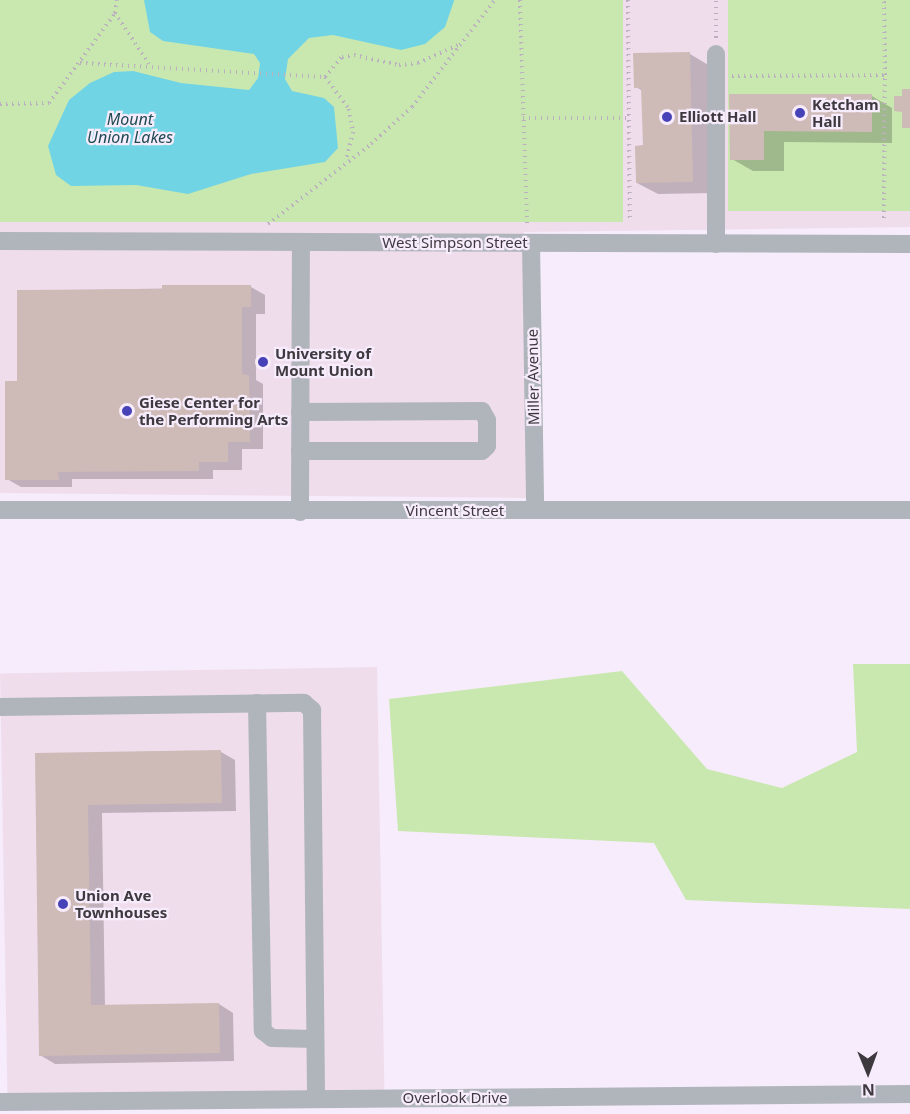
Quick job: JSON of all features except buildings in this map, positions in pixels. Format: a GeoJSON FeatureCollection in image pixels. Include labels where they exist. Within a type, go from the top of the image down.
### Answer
{"type":"FeatureCollection","features":[{"type":"Feature","properties":{"kind":"street"},"geometry":{"type":"LineString","coordinates":[[716,54],[716,244]]}},
{"type":"Feature","properties":{"kind":"street","name":"West Simpson Street"},"geometry":{"type":"LineString","coordinates":[[0,241],[910,244]]}},
{"type":"Feature","properties":{"kind":"street"},"geometry":{"type":"LineString","coordinates":[[300,512],[301,243]]}},
{"type":"Feature","properties":{"kind":"street","name":"Miller Avenue"},"geometry":{"type":"LineString","coordinates":[[531,243],[536,510]]}},
{"type":"Feature","properties":{"kind":"street"},"geometry":{"type":"LineString","coordinates":[[300,412],[482,411],[487,420],[487,446],[482,451],[300,451]]}},
{"type":"Feature","properties":{"kind":"street","name":"Vincent Street"},"geometry":{"type":"LineString","coordinates":[[0,510],[300,512],[910,510]]}},
{"type":"Feature","properties":{"kind":"street"},"geometry":{"type":"LineString","coordinates":[[257,703],[263,1031],[272,1038],[315,1039]]}},
{"type":"Feature","properties":{"kind":"street"},"geometry":{"type":"LineString","coordinates":[[0,707],[304,703],[312,710],[316,1099]]}},
{"type":"Feature","properties":{"kind":"street","name":"Overlook Drive"},"geometry":{"type":"LineString","coordinates":[[0,1102],[292,1107],[316,1099],[910,1094]]}},
{"type":"Feature","properties":{"kind":"path"},"geometry":{"type":"LineString","coordinates":[[0,104],[49,103],[115,13],[117,0]]}},
{"type":"Feature","properties":{"kind":"path"},"geometry":{"type":"LineString","coordinates":[[265,243],[266,225],[412,107],[495,0]]}},
{"type":"Feature","properties":{"kind":"path"},"geometry":{"type":"LineString","coordinates":[[520,0],[527,224]]}},
{"type":"Feature","properties":{"kind":"path"},"geometry":{"type":"LineString","coordinates":[[628,0],[630,219]]}},
{"type":"Feature","properties":{"kind":"path"},"geometry":{"type":"LineString","coordinates":[[716,0],[716,54]]}},
{"type":"Feature","properties":{"kind":"path"},"geometry":{"type":"LineString","coordinates":[[884,0],[884,218]]}},
{"type":"Feature","properties":{"kind":"path"},"geometry":{"type":"LineString","coordinates":[[115,13],[149,65]]}},
{"type":"Feature","properties":{"kind":"path"},"geometry":{"type":"LineString","coordinates":[[325,77],[342,57],[354,55],[399,65],[418,63],[461,44]]}},
{"type":"Feature","properties":{"kind":"path"},"geometry":{"type":"LineString","coordinates":[[80,63],[149,65],[325,77],[349,109],[352,132],[345,162]]}},
{"type":"Feature","properties":{"kind":"path"},"geometry":{"type":"LineString","coordinates":[[716,76],[885,75]]}},
{"type":"Feature","properties":{"kind":"path"},"geometry":{"type":"LineString","coordinates":[[524,118],[629,118]]}},
{"type":"Feature","properties":{"kind":"shaded area","name":"University of Mount Union"},"geometry":{"type":"Polygon","coordinates":[[[0,0],[910,0],[910,227],[524,232],[527,498],[0,493],[0,0]]]}},
{"type":"Feature","properties":{"kind":"shaded area"},"geometry":{"type":"Polygon","coordinates":[[[377,667],[385,1099],[8,1106],[0,674],[377,667]]]}},
{"type":"Feature","properties":{"kind":"green space"},"geometry":{"type":"Polygon","coordinates":[[[0,0],[623,0],[623,222],[0,222],[0,0]]]}},
{"type":"Feature","properties":{"kind":"green space"},"geometry":{"type":"Polygon","coordinates":[[[728,0],[910,0],[910,211],[728,211],[728,0]]]}},
{"type":"Feature","properties":{"kind":"green space"},"geometry":{"type":"Polygon","coordinates":[[[853,664],[910,664],[910,909],[686,900],[654,843],[398,831],[389,699],[622,671],[707,769],[782,788],[857,752],[853,664]]]}},
{"type":"Feature","properties":{"kind":"water","name":"Mount Union Lakes"},"geometry":{"type":"Polygon","coordinates":[[[144,0],[454,1],[445,27],[425,44],[401,50],[333,35],[309,38],[288,59],[285,79],[292,91],[324,98],[334,107],[338,148],[325,162],[251,174],[188,194],[136,185],[71,186],[56,175],[48,146],[69,100],[90,83],[114,72],[133,71],[181,83],[249,90],[258,78],[260,63],[254,54],[163,41],[150,32],[144,0]]]}},
{"type":"Feature","properties":{"kind":"place","name":"Ketcham Hall"},"geometry":{"type":"Point","coordinates":[800,113]}},
{"type":"Feature","properties":{"kind":"place","name":"Elliott Hall"},"geometry":{"type":"Point","coordinates":[667,117]}},
{"type":"Feature","properties":{"kind":"place","name":"University of Mount Union"},"geometry":{"type":"Point","coordinates":[263,362]}},
{"type":"Feature","properties":{"kind":"place","name":"Giese Center for the Performing Arts"},"geometry":{"type":"Point","coordinates":[127,411]}},
{"type":"Feature","properties":{"kind":"place","name":"Union Ave Townhouses"},"geometry":{"type":"Point","coordinates":[63,904]}}]}
